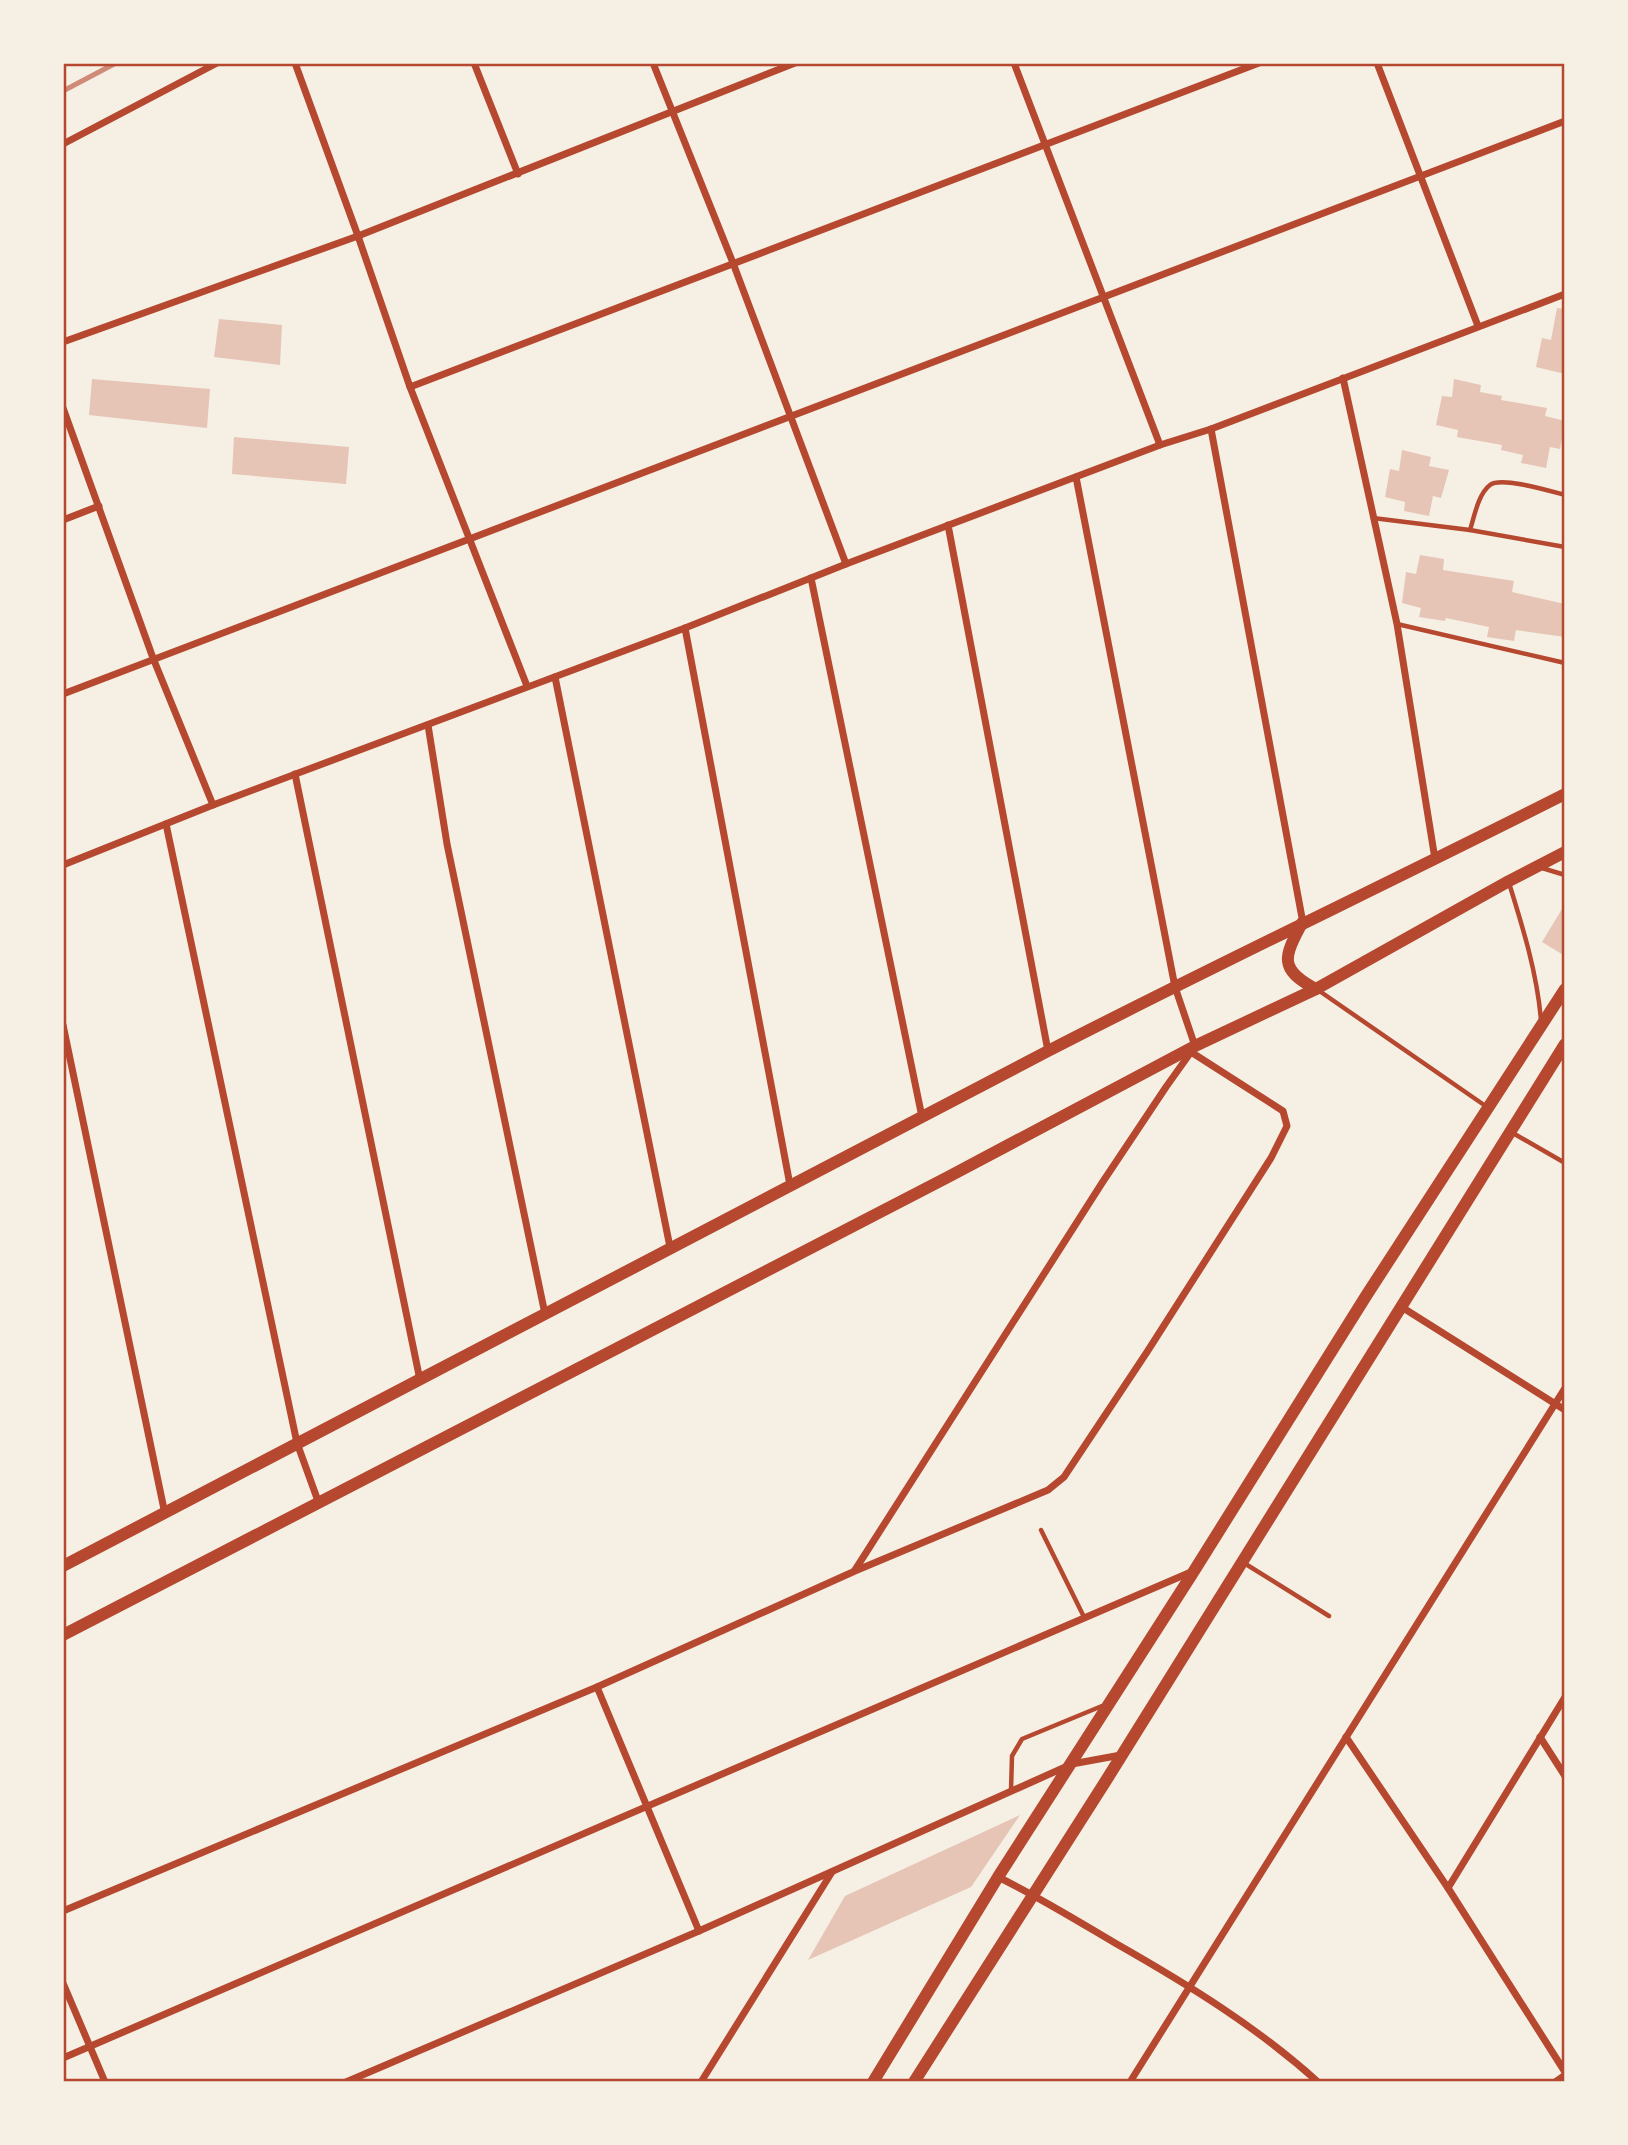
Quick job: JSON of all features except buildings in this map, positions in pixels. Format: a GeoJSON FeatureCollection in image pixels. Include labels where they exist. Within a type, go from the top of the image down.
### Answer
{"type":"FeatureCollection","features":[{"type":"Feature","properties":{"kind":"street"},"geometry":{"type":"LineString","coordinates":[[63,144],[217,63]]}},
{"type":"Feature","properties":{"kind":"street"},"geometry":{"type":"LineString","coordinates":[[295,63],[410,387],[527,686]]}},
{"type":"Feature","properties":{"kind":"street"},"geometry":{"type":"LineString","coordinates":[[474,63],[518,174]]}},
{"type":"Feature","properties":{"kind":"street"},"geometry":{"type":"LineString","coordinates":[[653,63],[670,111],[733,262],[846,564]]}},
{"type":"Feature","properties":{"kind":"street"},"geometry":{"type":"LineString","coordinates":[[63,342],[358,236],[795,63]]}},
{"type":"Feature","properties":{"kind":"street"},"geometry":{"type":"LineString","coordinates":[[1014,63],[1160,445]]}},
{"type":"Feature","properties":{"kind":"street"},"geometry":{"type":"LineString","coordinates":[[410,387],[1259,63]]}},
{"type":"Feature","properties":{"kind":"street"},"geometry":{"type":"LineString","coordinates":[[1377,63],[1478,326]]}},
{"type":"Feature","properties":{"kind":"street"},"geometry":{"type":"LineString","coordinates":[[63,694],[1565,121]]}},
{"type":"Feature","properties":{"kind":"street"},"geometry":{"type":"LineString","coordinates":[[63,865],[213,805],[685,628],[948,525],[1160,445],[1212,429],[1565,294]]}},
{"type":"Feature","properties":{"kind":"street"},"geometry":{"type":"LineString","coordinates":[[1343,378],[1397,624],[1435,859]]}},
{"type":"Feature","properties":{"kind":"street"},"geometry":{"type":"LineString","coordinates":[[63,408],[153,658],[213,805]]}},
{"type":"Feature","properties":{"kind":"street"},"geometry":{"type":"LineString","coordinates":[[1212,429],[1303,923],[1288,950],[1289,969],[1299,980],[1316,989]]}},
{"type":"Feature","properties":{"kind":"street"},"geometry":{"type":"LineString","coordinates":[[63,1911],[597,1687],[855,1571],[1048,1490],[1064,1476],[1276,1151],[1287,1126],[1283,1111],[1193,1049],[1175,987],[1076,477]]}},
{"type":"Feature","properties":{"kind":"street"},"geometry":{"type":"LineString","coordinates":[[63,520],[99,506]]}},
{"type":"Feature","properties":{"kind":"street"},"geometry":{"type":"LineString","coordinates":[[948,525],[1048,1051]]}},
{"type":"Feature","properties":{"kind":"street"},"geometry":{"type":"LineString","coordinates":[[811,578],[923,1117]]}},
{"type":"Feature","properties":{"kind":"street"},"geometry":{"type":"LineString","coordinates":[[685,628],[790,1185]]}},
{"type":"Feature","properties":{"kind":"street"},"geometry":{"type":"LineString","coordinates":[[555,677],[670,1247]]}},
{"type":"Feature","properties":{"kind":"street"},"geometry":{"type":"LineString","coordinates":[[428,725],[447,844],[545,1314]]}},
{"type":"Feature","properties":{"kind":"street"},"geometry":{"type":"LineString","coordinates":[[295,775],[420,1381]]}},
{"type":"Feature","properties":{"kind":"street"},"geometry":{"type":"LineString","coordinates":[[63,1566],[1048,1051],[1565,794]]}},
{"type":"Feature","properties":{"kind":"street"},"geometry":{"type":"LineString","coordinates":[[166,824],[297,1443],[318,1501]]}},
{"type":"Feature","properties":{"kind":"street"},"geometry":{"type":"LineString","coordinates":[[63,1635],[1193,1049],[1316,989],[1565,852]]}},
{"type":"Feature","properties":{"kind":"street"},"geometry":{"type":"LineString","coordinates":[[873,2082],[998,1877],[1366,1296],[1565,989]]}},
{"type":"Feature","properties":{"kind":"street"},"geometry":{"type":"LineString","coordinates":[[63,1025],[164,1514]]}},
{"type":"Feature","properties":{"kind":"street"},"geometry":{"type":"LineString","coordinates":[[914,2082],[1565,1044]]}},
{"type":"Feature","properties":{"kind":"street"},"geometry":{"type":"LineString","coordinates":[[855,1571],[1110,1172],[1193,1049]]}},
{"type":"Feature","properties":{"kind":"street"},"geometry":{"type":"LineString","coordinates":[[1401,1307],[1565,1410]]}},
{"type":"Feature","properties":{"kind":"street"},"geometry":{"type":"LineString","coordinates":[[1130,2082],[1565,1388]]}},
{"type":"Feature","properties":{"kind":"street"},"geometry":{"type":"LineString","coordinates":[[63,2058],[1194,1571]]}},
{"type":"Feature","properties":{"kind":"street"},"geometry":{"type":"LineString","coordinates":[[597,1687],[699,1931]]}},
{"type":"Feature","properties":{"kind":"street"},"geometry":{"type":"LineString","coordinates":[[1447,1888],[1565,1697]]}},
{"type":"Feature","properties":{"kind":"street"},"geometry":{"type":"LineString","coordinates":[[1346,1737],[1447,1888],[1565,2074],[1555,2082]]}},
{"type":"Feature","properties":{"kind":"street"},"geometry":{"type":"LineString","coordinates":[[1539,1737],[1565,1776]]}},
{"type":"Feature","properties":{"kind":"street"},"geometry":{"type":"LineString","coordinates":[[346,2082],[699,1931],[1072,1764],[1121,1755]]}},
{"type":"Feature","properties":{"kind":"street"},"geometry":{"type":"LineString","coordinates":[[701,2082],[833,1871]]}},
{"type":"Feature","properties":{"kind":"street"},"geometry":{"type":"LineString","coordinates":[[998,1877],[1033,1894],[1190,1986],[1240,2019],[1318,2082]]}},
{"type":"Feature","properties":{"kind":"street"},"geometry":{"type":"LineString","coordinates":[[63,1983],[105,2082]]}},
{"type":"Feature","properties":{"kind":"lane"},"geometry":{"type":"LineString","coordinates":[[1470,530],[1483,495],[1490,485],[1507,482],[1565,495]]}},
{"type":"Feature","properties":{"kind":"lane"},"geometry":{"type":"LineString","coordinates":[[1373,518],[1470,530],[1565,547]]}},
{"type":"Feature","properties":{"kind":"lane"},"geometry":{"type":"LineString","coordinates":[[1397,624],[1565,663]]}},
{"type":"Feature","properties":{"kind":"lane"},"geometry":{"type":"LineString","coordinates":[[1538,866],[1565,875]]}},
{"type":"Feature","properties":{"kind":"lane"},"geometry":{"type":"LineString","coordinates":[[1509,881],[1539,991],[1542,1025]]}},
{"type":"Feature","properties":{"kind":"lane"},"geometry":{"type":"LineString","coordinates":[[1316,989],[1488,1107]]}},
{"type":"Feature","properties":{"kind":"lane"},"geometry":{"type":"LineString","coordinates":[[1510,1132],[1565,1163]]}},
{"type":"Feature","properties":{"kind":"lane"},"geometry":{"type":"LineString","coordinates":[[1041,1530],[1084,1617]]}},
{"type":"Feature","properties":{"kind":"lane"},"geometry":{"type":"LineString","coordinates":[[1242,1561],[1329,1616]]}},
{"type":"Feature","properties":{"kind":"lane"},"geometry":{"type":"LineString","coordinates":[[1011,1791],[1012,1756],[1022,1739],[1110,1703]]}},
{"type":"Feature","properties":{"kind":"railway"},"geometry":{"type":"LineString","coordinates":[[63,91],[116,63]]}}]}
